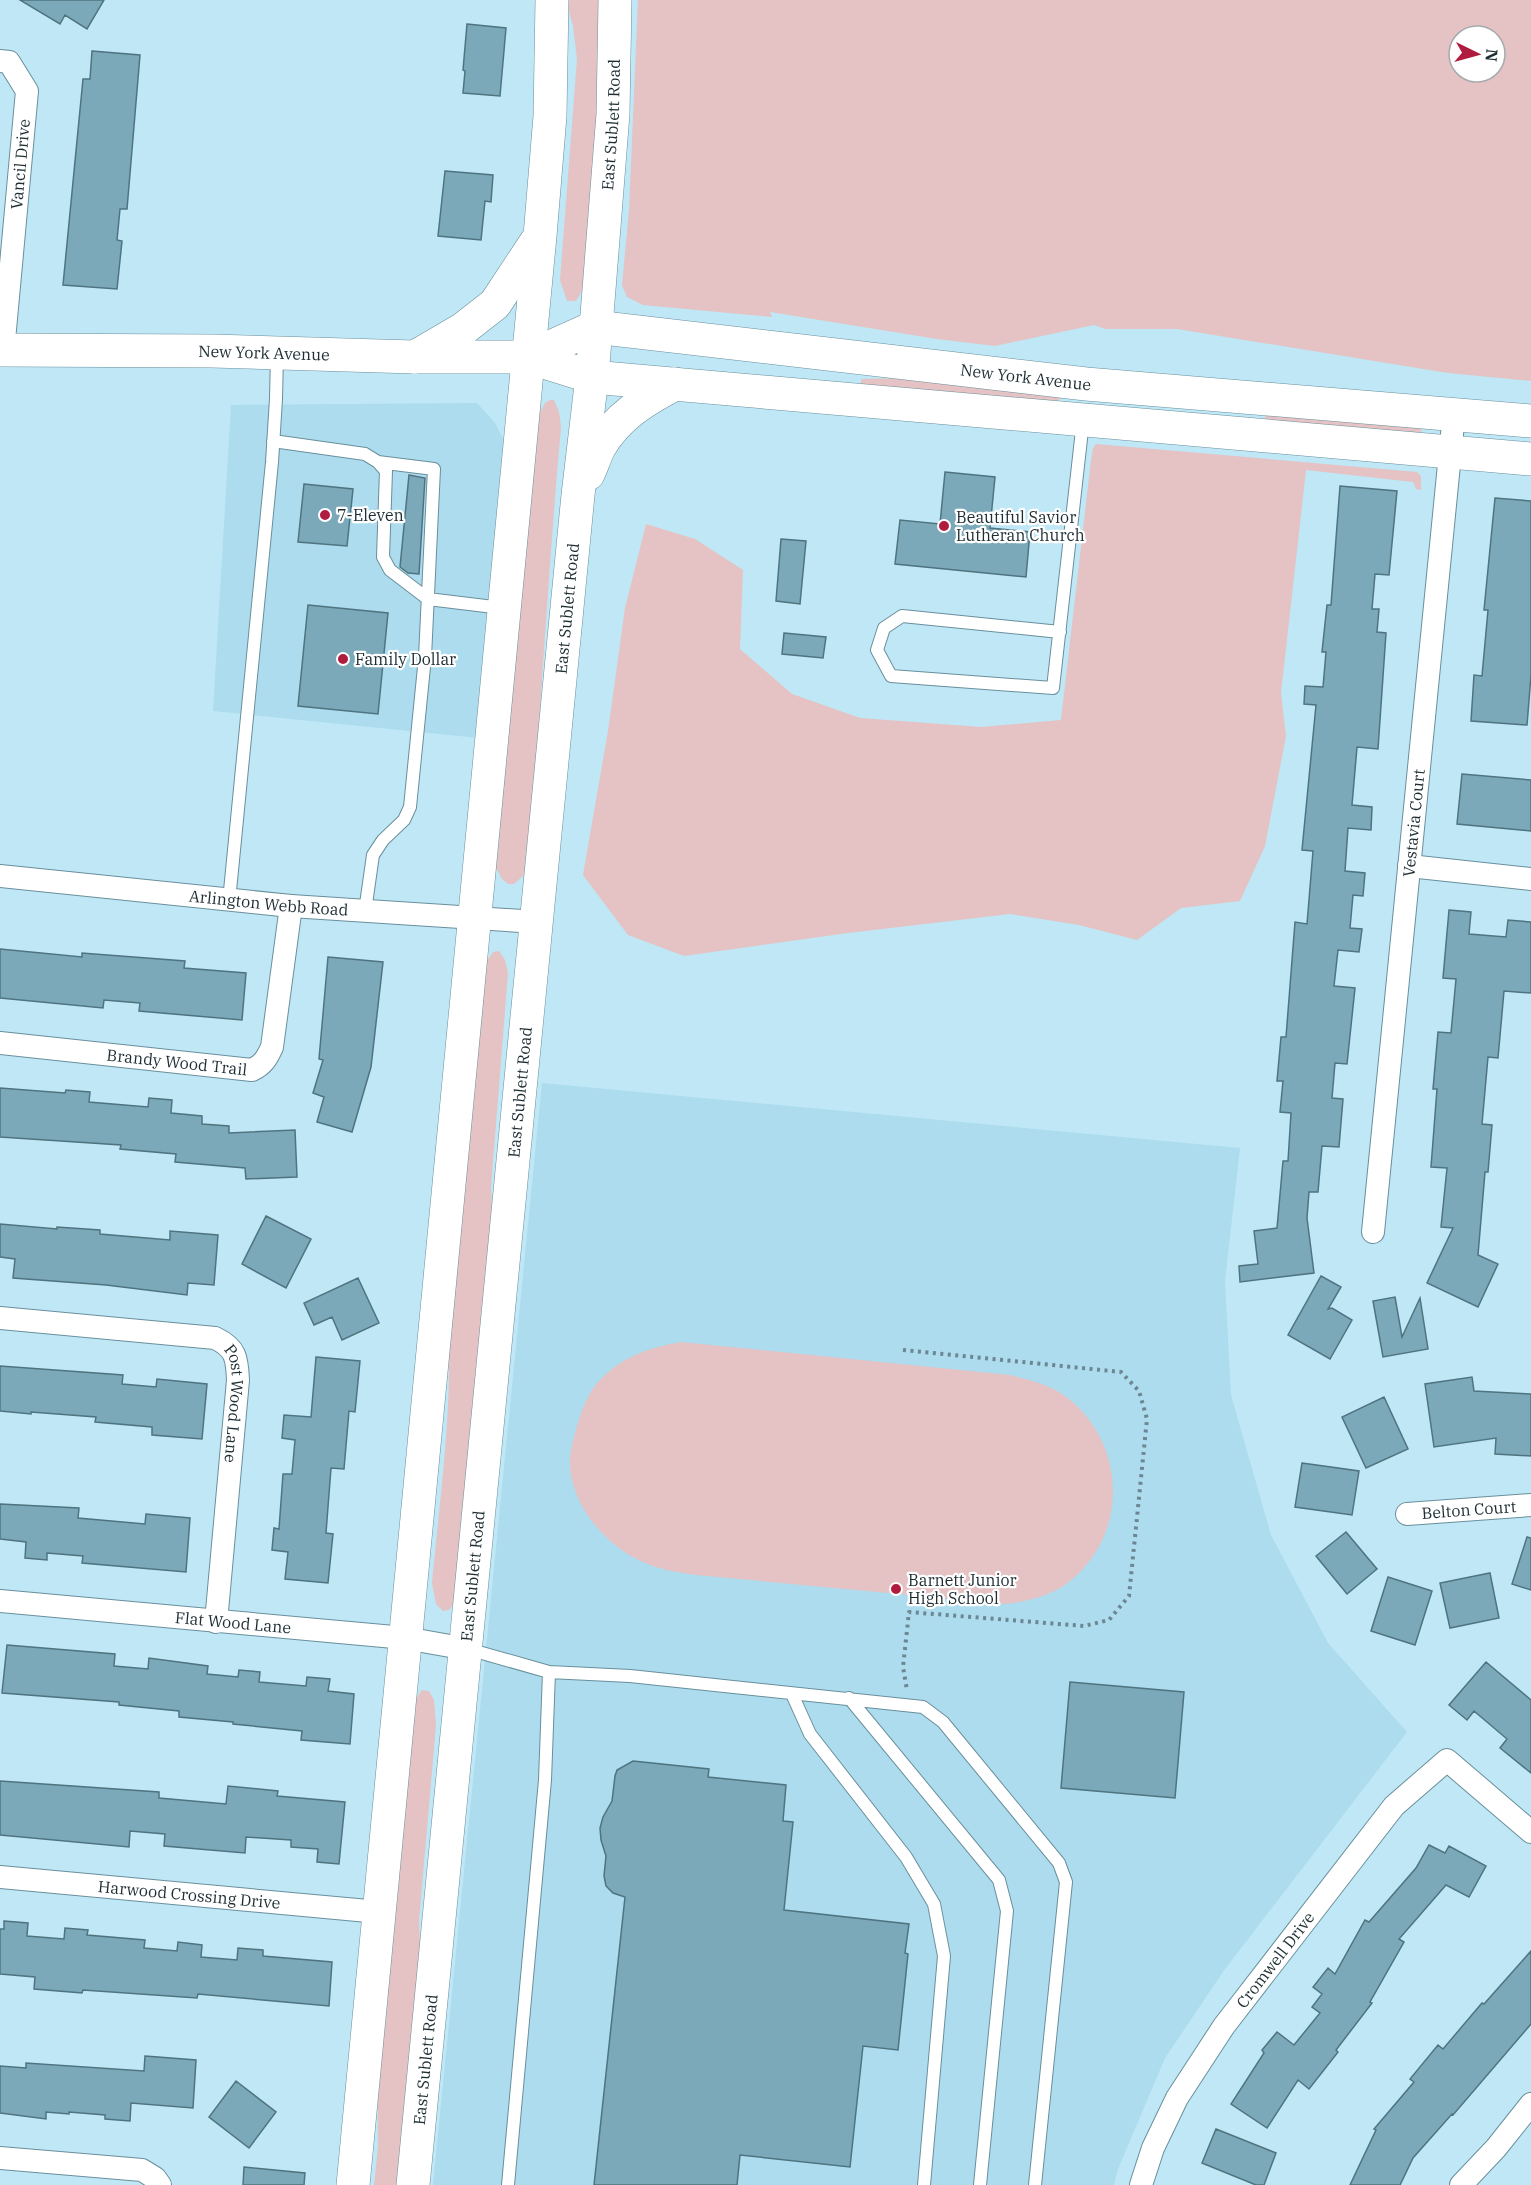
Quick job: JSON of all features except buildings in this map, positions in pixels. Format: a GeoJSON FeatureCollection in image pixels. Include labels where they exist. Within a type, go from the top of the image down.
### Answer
{"type":"FeatureCollection","features":[{"type":"Feature","properties":{"kind":"main road"},"geometry":{"type":"LineString","coordinates":[[353,2185],[540,236],[550,116],[552,0]]}},
{"type":"Feature","properties":{"kind":"main road","name":"East Sublett Road"},"geometry":{"type":"LineString","coordinates":[[412,2185],[467,1649],[578,495],[592,377],[594,327],[613,114],[615,0]]}},
{"type":"Feature","properties":{"kind":"main road"},"geometry":{"type":"LineString","coordinates":[[414,357],[464,329],[495,304],[540,236]]}},
{"type":"Feature","properties":{"kind":"main road","name":"New York Avenue"},"geometry":{"type":"LineString","coordinates":[[528,357],[594,327],[1086,384],[1531,421]]}},
{"type":"Feature","properties":{"kind":"main road","name":"New York Avenue"},"geometry":{"type":"LineString","coordinates":[[2,351],[212,351],[414,357],[528,357],[592,377],[1531,459]]}},
{"type":"Feature","properties":{"kind":"main road"},"geometry":{"type":"LineString","coordinates":[[578,495],[599,449],[611,431],[628,412],[675,384]]}},
{"type":"Feature","properties":{"kind":"main road"},"geometry":{"type":"LineString","coordinates":[[1083,419],[1086,384]]}},
{"type":"Feature","properties":{"kind":"street","name":"Vancil Drive"},"geometry":{"type":"LineString","coordinates":[[0,62],[9,62],[27,91],[2,351]]}},
{"type":"Feature","properties":{"kind":"street","name":"Vestavia Court"},"geometry":{"type":"LineString","coordinates":[[1373,1232],[1454,414]]}},
{"type":"Feature","properties":{"kind":"street"},"geometry":{"type":"LineString","coordinates":[[1409,866],[1531,879]]}},
{"type":"Feature","properties":{"kind":"street","name":"Arlington Webb Road"},"geometry":{"type":"LineString","coordinates":[[0,876],[229,901],[537,922]]}},
{"type":"Feature","properties":{"kind":"street","name":"Brandy Wood Trail"},"geometry":{"type":"LineString","coordinates":[[0,1043],[252,1070],[260,1066],[273,1047],[291,906]]}},
{"type":"Feature","properties":{"kind":"street","name":"Post Wood Lane"},"geometry":{"type":"LineString","coordinates":[[0,1318],[215,1338],[227,1343],[234,1352],[238,1380],[216,1622]]}},
{"type":"Feature","properties":{"kind":"street","name":"Belton Court"},"geometry":{"type":"LineString","coordinates":[[1407,1514],[1531,1505]]}},
{"type":"Feature","properties":{"kind":"street","name":"Flat Wood Lane"},"geometry":{"type":"LineString","coordinates":[[0,1601],[405,1638],[467,1649]]}},
{"type":"Feature","properties":{"kind":"street","name":"Cromwell Drive"},"geometry":{"type":"LineString","coordinates":[[1141,2185],[1153,2148],[1177,2098],[1224,2026],[1394,1806],[1447,1760],[1531,1832]]}},
{"type":"Feature","properties":{"kind":"street","name":"Harwood Crossing Drive"},"geometry":{"type":"LineString","coordinates":[[0,1877],[379,1912]]}},
{"type":"Feature","properties":{"kind":"street"},"geometry":{"type":"LineString","coordinates":[[1461,2185],[1496,2148],[1531,2104]]}},
{"type":"Feature","properties":{"kind":"street"},"geometry":{"type":"LineString","coordinates":[[0,2158],[142,2170],[155,2178],[160,2185]]}},
{"type":"Feature","properties":{"kind":"lane"},"geometry":{"type":"LineString","coordinates":[[229,901],[273,441],[277,353]]}},
{"type":"Feature","properties":{"kind":"lane"},"geometry":{"type":"LineString","coordinates":[[1060,632],[902,616],[884,628],[877,650],[891,676],[1053,688],[1060,632],[1083,419]]}},
{"type":"Feature","properties":{"kind":"lane"},"geometry":{"type":"LineString","coordinates":[[273,441],[365,454],[378,462],[386,471],[382,557],[390,570],[428,599],[504,608]]}},
{"type":"Feature","properties":{"kind":"lane"},"geometry":{"type":"LineString","coordinates":[[365,911],[373,855],[383,840],[404,820],[410,807],[425,657],[434,469],[378,462]]}},
{"type":"Feature","properties":{"kind":"lane"},"geometry":{"type":"LineString","coordinates":[[467,1649],[549,1672],[630,1676],[923,1707],[943,1722],[1059,1863],[1066,1882],[1035,2185]]}},
{"type":"Feature","properties":{"kind":"lane"},"geometry":{"type":"LineString","coordinates":[[508,2185],[545,1780],[549,1672]]}},
{"type":"Feature","properties":{"kind":"lane"},"geometry":{"type":"LineString","coordinates":[[792,1694],[810,1734],[906,1857],[934,1904],[944,1956],[924,2185]]}},
{"type":"Feature","properties":{"kind":"lane"},"geometry":{"type":"LineString","coordinates":[[849,1698],[999,1880],[1007,1911],[980,2185]]}},
{"type":"Feature","properties":{"kind":"path"},"geometry":{"type":"LineString","coordinates":[[903,1350],[1121,1372],[1139,1391],[1147,1419],[1129,1596],[1109,1620],[1083,1626],[909,1612],[903,1667],[910,1706]]}},
{"type":"Feature","properties":{"kind":"shaded area"},"geometry":{"type":"Polygon","coordinates":[[[566,0],[603,0],[588,280],[576,301],[567,301],[560,280],[577,59],[573,26],[566,0]]]}},
{"type":"Feature","properties":{"kind":"shaded area"},"geometry":{"type":"Polygon","coordinates":[[[638,0],[1531,0],[1531,381],[1448,373],[1177,329],[1105,329],[1094,325],[995,346],[770,312],[772,317],[643,305],[627,297],[622,285],[629,210],[638,0]]]}},
{"type":"Feature","properties":{"kind":"shaded area"},"geometry":{"type":"Polygon","coordinates":[[[902,378],[1059,393],[1061,398],[1056,402],[861,387],[861,379],[902,378]]]}},
{"type":"Feature","properties":{"kind":"shaded area"},"geometry":{"type":"Polygon","coordinates":[[[554,400],[559,412],[561,427],[529,865],[523,876],[514,884],[508,884],[502,879],[495,866],[539,414],[545,403],[554,400]]]}},
{"type":"Feature","properties":{"kind":"shaded area"},"geometry":{"type":"Polygon","coordinates":[[[477,403],[495,423],[503,439],[505,457],[479,738],[213,711],[231,405],[477,403]]]}},
{"type":"Feature","properties":{"kind":"shaded area"},"geometry":{"type":"Polygon","coordinates":[[[1265,414],[1420,425],[1422,430],[1419,434],[1265,424],[1265,414]]]}},
{"type":"Feature","properties":{"kind":"shaded area"},"geometry":{"type":"Polygon","coordinates":[[[1096,444],[1417,472],[1421,476],[1421,490],[1416,489],[1413,482],[1306,470],[1281,693],[1286,736],[1265,846],[1240,901],[1181,908],[1137,940],[1079,925],[1010,914],[848,933],[684,956],[628,935],[583,875],[608,731],[625,608],[646,524],[695,539],[743,570],[740,649],[792,694],[860,718],[981,727],[1061,720],[1091,460],[1096,444]]]}},
{"type":"Feature","properties":{"kind":"shaded area"},"geometry":{"type":"Polygon","coordinates":[[[499,951],[505,960],[508,973],[491,1187],[493,1234],[454,1603],[449,1610],[443,1611],[436,1604],[432,1583],[447,1420],[448,1322],[482,967],[493,952],[499,951]]]}},
{"type":"Feature","properties":{"kind":"shaded area","name":"Barnett Junior High School"},"geometry":{"type":"Polygon","coordinates":[[[542,1083],[1240,1148],[1225,1281],[1231,1395],[1271,1535],[1328,1643],[1407,1732],[1225,1969],[1165,2058],[1118,2169],[1114,2185],[433,2185],[542,1083]]]}},
{"type":"Feature","properties":{"kind":"shaded area"},"geometry":{"type":"Polygon","coordinates":[[[681,1342],[1010,1375],[1052,1388],[1065,1396],[1085,1415],[1100,1437],[1109,1462],[1113,1487],[1111,1513],[1103,1538],[1090,1561],[1063,1586],[1040,1597],[1006,1604],[696,1575],[662,1569],[643,1562],[614,1544],[590,1519],[575,1489],[570,1456],[584,1406],[596,1384],[618,1365],[637,1354],[681,1342]]]}},
{"type":"Feature","properties":{"kind":"shaded area"},"geometry":{"type":"Polygon","coordinates":[[[422,1690],[429,1691],[434,1700],[436,1725],[419,1921],[421,1969],[403,2185],[374,2185],[378,2147],[377,2043],[411,1705],[422,1690]]]}},
{"type":"Feature","properties":{"kind":"place","name":"7-Eleven"},"geometry":{"type":"Point","coordinates":[325,515]}},
{"type":"Feature","properties":{"kind":"place","name":"Beautiful Savior Lutheran Church"},"geometry":{"type":"Point","coordinates":[944,526]}},
{"type":"Feature","properties":{"kind":"place","name":"Family Dollar"},"geometry":{"type":"Point","coordinates":[343,659]}},
{"type":"Feature","properties":{"kind":"place","name":"Barnett Junior High School"},"geometry":{"type":"Point","coordinates":[896,1589]}}]}
